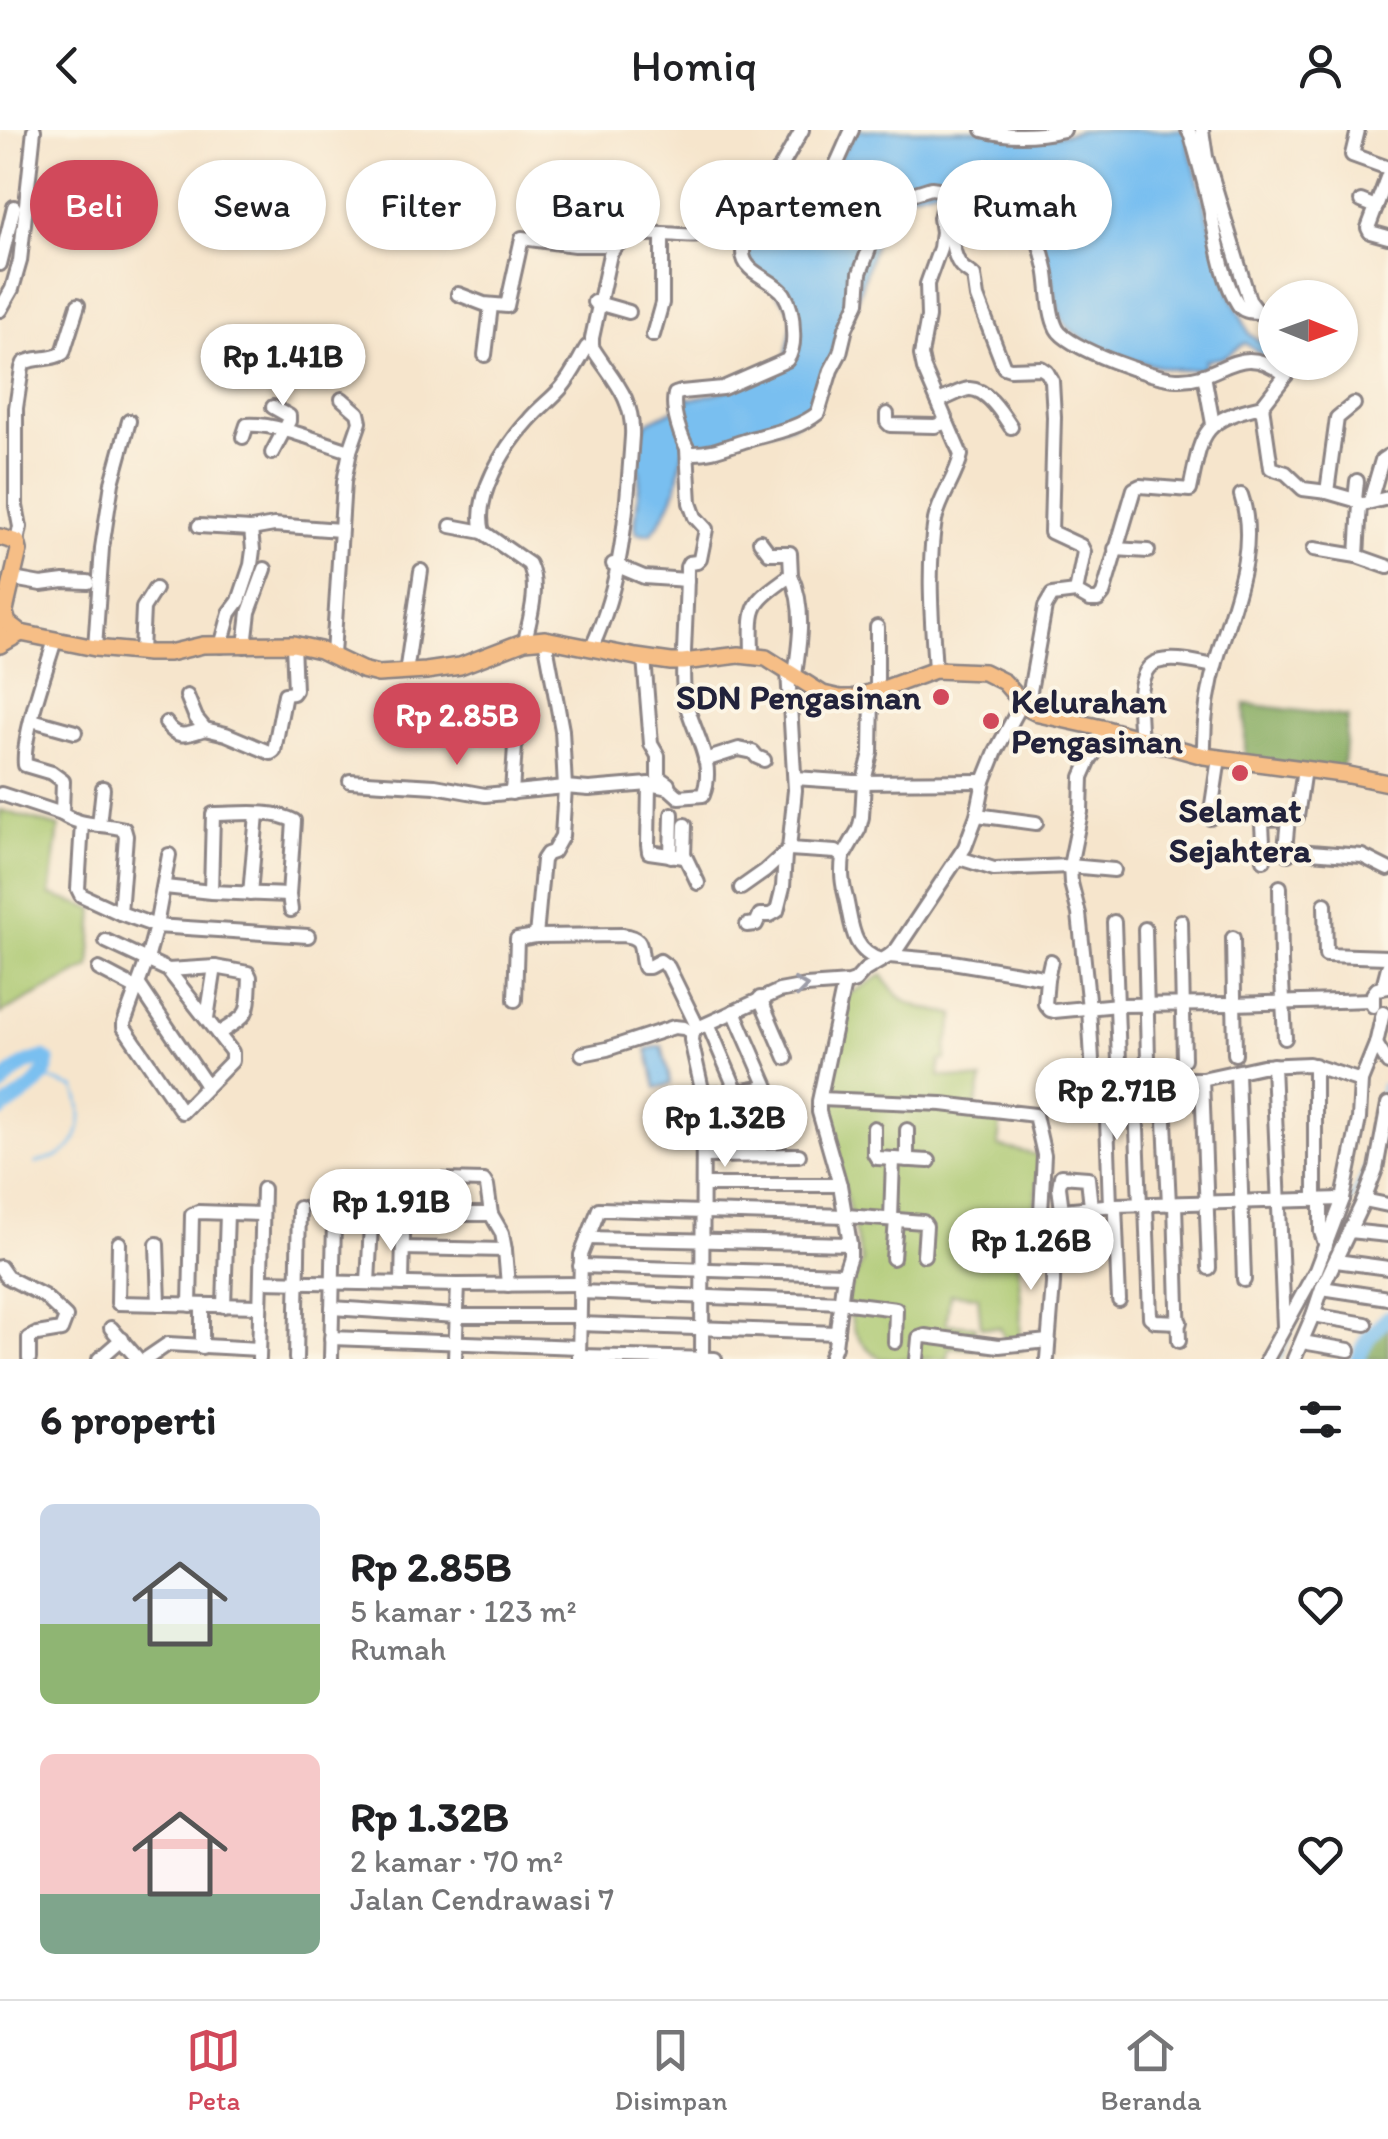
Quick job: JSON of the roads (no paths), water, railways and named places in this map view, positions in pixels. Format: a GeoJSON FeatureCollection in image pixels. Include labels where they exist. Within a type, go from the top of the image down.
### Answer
{"type":"FeatureCollection","features":[{"type":"Feature","properties":{"kind":"main road"},"geometry":{"type":"LineString","coordinates":[[0,632],[19,550],[8,539]]}},
{"type":"Feature","properties":{"kind":"main road"},"geometry":{"type":"LineString","coordinates":[[5,613],[8,622],[21,632],[95,648],[169,652],[203,645],[293,644],[370,673],[460,666],[525,641],[546,639],[683,662],[752,655],[772,660],[830,697],[852,698],[934,670],[989,673],[1004,682],[1024,706],[1039,714],[1142,738],[1182,752],[1388,783]]}},
{"type":"Feature","properties":{"kind":"main road"},"geometry":{"type":"LineString","coordinates":[[0,645],[21,632]]}},
{"type":"Feature","properties":{"kind":"street"},"geometry":{"type":"LineString","coordinates":[[0,264],[28,194],[34,130]]}},
{"type":"Feature","properties":{"kind":"street"},"geometry":{"type":"LineString","coordinates":[[660,233],[694,234],[720,227],[782,167],[798,130]]}},
{"type":"Feature","properties":{"kind":"street"},"geometry":{"type":"LineString","coordinates":[[644,658],[651,744],[658,752],[658,777],[679,797],[703,795],[707,783],[705,760],[683,693],[683,662],[689,563],[700,559],[706,529],[690,502],[686,446],[672,402],[677,393],[722,388],[786,360],[794,342],[792,312],[782,290],[748,267],[743,259],[746,238],[756,217],[764,212],[814,198],[852,130]]}},
{"type":"Feature","properties":{"kind":"street"},"geometry":{"type":"LineString","coordinates":[[983,130],[1004,136],[1064,130]]}},
{"type":"Feature","properties":{"kind":"street"},"geometry":{"type":"LineString","coordinates":[[1188,130],[1216,245],[1232,289],[1239,307],[1258,312]]}},
{"type":"Feature","properties":{"kind":"street"},"geometry":{"type":"LineString","coordinates":[[1202,130],[1238,268],[1249,300],[1258,312]]}},
{"type":"Feature","properties":{"kind":"street"},"geometry":{"type":"LineString","coordinates":[[1358,130],[1352,155],[1388,172],[1368,230],[1388,238]]}},
{"type":"Feature","properties":{"kind":"street"},"geometry":{"type":"LineString","coordinates":[[686,446],[691,453],[709,453],[794,427],[818,414],[858,302],[860,273],[878,224],[896,199],[937,189]]}},
{"type":"Feature","properties":{"kind":"street"},"geometry":{"type":"LineString","coordinates":[[0,201],[20,209]]}},
{"type":"Feature","properties":{"kind":"street"},"geometry":{"type":"LineString","coordinates":[[1360,201],[1376,207]]}},
{"type":"Feature","properties":{"kind":"street"},"geometry":{"type":"LineString","coordinates":[[0,310],[16,280],[20,209]]}},
{"type":"Feature","properties":{"kind":"street"},"geometry":{"type":"LineString","coordinates":[[458,294],[504,307],[508,304],[519,250]]}},
{"type":"Feature","properties":{"kind":"street"},"geometry":{"type":"LineString","coordinates":[[483,532],[481,503],[497,468],[526,422],[567,382],[590,347],[610,250]]}},
{"type":"Feature","properties":{"kind":"street"},"geometry":{"type":"LineString","coordinates":[[653,335],[662,303],[657,250]]}},
{"type":"Feature","properties":{"kind":"street"},"geometry":{"type":"LineString","coordinates":[[934,670],[931,580],[935,522],[961,455],[922,361],[928,317],[926,284],[939,250]]}},
{"type":"Feature","properties":{"kind":"street"},"geometry":{"type":"LineString","coordinates":[[954,250],[963,269],[974,276],[977,297],[1004,366],[1041,368],[1052,381],[1051,532],[1081,546],[1084,552],[1076,592]]}},
{"type":"Feature","properties":{"kind":"street"},"geometry":{"type":"LineString","coordinates":[[1041,250],[1056,328],[1066,338],[1138,370],[1180,380],[1228,364],[1258,361]]}},
{"type":"Feature","properties":{"kind":"street"},"geometry":{"type":"LineString","coordinates":[[597,303],[630,312]]}},
{"type":"Feature","properties":{"kind":"street"},"geometry":{"type":"LineString","coordinates":[[8,539],[20,527],[16,506],[16,408],[22,368],[28,360],[63,353],[78,305]]}},
{"type":"Feature","properties":{"kind":"street"},"geometry":{"type":"LineString","coordinates":[[484,355],[491,306]]}},
{"type":"Feature","properties":{"kind":"street"},"geometry":{"type":"LineString","coordinates":[[588,646],[604,620],[616,565],[628,495],[630,426],[624,393],[590,347]]}},
{"type":"Feature","properties":{"kind":"street"},"geometry":{"type":"LineString","coordinates":[[1204,374],[1213,424]]}},
{"type":"Feature","properties":{"kind":"street"},"geometry":{"type":"LineString","coordinates":[[582,1054],[674,1027],[699,1028],[760,998],[793,987],[855,981],[897,949],[959,858],[996,752],[1024,706],[1045,607],[1052,594],[1076,592],[1090,600],[1100,598],[1131,493],[1136,487],[1190,490],[1198,449],[1213,424],[1232,413],[1262,406],[1280,380]]}},
{"type":"Feature","properties":{"kind":"street"},"geometry":{"type":"LineString","coordinates":[[938,402],[974,389],[996,406],[1012,427]]}},
{"type":"Feature","properties":{"kind":"street"},"geometry":{"type":"LineString","coordinates":[[333,656],[344,482],[360,427],[354,408],[342,399]]}},
{"type":"Feature","properties":{"kind":"street"},"geometry":{"type":"LineString","coordinates":[[1327,492],[1337,418],[1354,404]]}},
{"type":"Feature","properties":{"kind":"street"},"geometry":{"type":"LineString","coordinates":[[1262,406],[1271,468],[1286,473],[1305,490],[1362,502],[1388,498]]}},
{"type":"Feature","properties":{"kind":"street"},"geometry":{"type":"LineString","coordinates":[[272,452],[289,416],[273,407]]}},
{"type":"Feature","properties":{"kind":"street"},"geometry":{"type":"LineString","coordinates":[[887,414],[890,425],[934,426],[947,422]]}},
{"type":"Feature","properties":{"kind":"street"},"geometry":{"type":"LineString","coordinates":[[95,648],[102,548],[112,483],[129,421]]}},
{"type":"Feature","properties":{"kind":"street"},"geometry":{"type":"LineString","coordinates":[[243,438],[249,424],[350,451]]}},
{"type":"Feature","properties":{"kind":"street"},"geometry":{"type":"LineString","coordinates":[[1362,502],[1382,460],[1388,456]]}},
{"type":"Feature","properties":{"kind":"street"},"geometry":{"type":"LineString","coordinates":[[1357,480],[1362,502],[1357,556]]}},
{"type":"Feature","properties":{"kind":"street"},"geometry":{"type":"LineString","coordinates":[[1210,818],[1211,757],[1204,718],[1241,580],[1248,529],[1240,496]]}},
{"type":"Feature","properties":{"kind":"street"},"geometry":{"type":"LineString","coordinates":[[199,526],[252,529],[274,525],[340,530]]}},
{"type":"Feature","properties":{"kind":"street"},"geometry":{"type":"LineString","coordinates":[[451,526],[483,532],[529,564],[534,582],[525,641]]}},
{"type":"Feature","properties":{"kind":"street"},"geometry":{"type":"LineString","coordinates":[[221,646],[230,613],[251,565],[252,529]]}},
{"type":"Feature","properties":{"kind":"street"},"geometry":{"type":"LineString","coordinates":[[747,925],[756,924],[760,915],[777,911],[783,888],[795,778],[792,673],[800,645],[800,603],[791,575],[790,553],[768,553],[760,541]]}},
{"type":"Feature","properties":{"kind":"street"},"geometry":{"type":"LineString","coordinates":[[1115,549],[1148,551]]}},
{"type":"Feature","properties":{"kind":"street"},"geometry":{"type":"LineString","coordinates":[[1314,549],[1357,556],[1388,567]]}},
{"type":"Feature","properties":{"kind":"street"},"geometry":{"type":"LineString","coordinates":[[616,565],[644,578],[687,580]]}},
{"type":"Feature","properties":{"kind":"street"},"geometry":{"type":"LineString","coordinates":[[245,646],[250,612],[266,569]]}},
{"type":"Feature","properties":{"kind":"street"},"geometry":{"type":"LineString","coordinates":[[406,673],[421,571]]}},
{"type":"Feature","properties":{"kind":"street"},"geometry":{"type":"LineString","coordinates":[[752,655],[754,606],[762,595],[791,575]]}},
{"type":"Feature","properties":{"kind":"street"},"geometry":{"type":"LineString","coordinates":[[13,579],[41,584],[88,582]]}},
{"type":"Feature","properties":{"kind":"street"},"geometry":{"type":"LineString","coordinates":[[142,652],[142,608],[155,589]]}},
{"type":"Feature","properties":{"kind":"street"},"geometry":{"type":"LineString","coordinates":[[878,627],[871,752],[862,817],[843,857],[841,887],[856,942],[878,962],[946,961],[1047,980]]}},
{"type":"Feature","properties":{"kind":"street"},"geometry":{"type":"LineString","coordinates":[[536,936],[542,860],[562,836],[564,788],[562,730],[546,639]]}},
{"type":"Feature","properties":{"kind":"street"},"geometry":{"type":"LineString","coordinates":[[24,764],[55,640]]}},
{"type":"Feature","properties":{"kind":"street"},"geometry":{"type":"LineString","coordinates":[[166,723],[176,734],[205,729],[268,753],[274,751],[285,694],[295,690],[293,644]]}},
{"type":"Feature","properties":{"kind":"street"},"geometry":{"type":"LineString","coordinates":[[1142,738],[1141,685],[1150,665],[1183,661],[1215,666]]}},
{"type":"Feature","properties":{"kind":"street"},"geometry":{"type":"LineString","coordinates":[[187,696],[205,729]]}},
{"type":"Feature","properties":{"kind":"street"},"geometry":{"type":"LineString","coordinates":[[32,720],[75,732]]}},
{"type":"Feature","properties":{"kind":"street"},"geometry":{"type":"LineString","coordinates":[[1092,1060],[1090,1008],[1070,866],[1082,776],[1098,749],[1102,728]]}},
{"type":"Feature","properties":{"kind":"street"},"geometry":{"type":"LineString","coordinates":[[512,794],[515,746]]}},
{"type":"Feature","properties":{"kind":"street"},"geometry":{"type":"LineString","coordinates":[[705,760],[741,749],[764,760]]}},
{"type":"Feature","properties":{"kind":"street"},"geometry":{"type":"LineString","coordinates":[[6,756],[64,781],[62,814]]}},
{"type":"Feature","properties":{"kind":"street"},"geometry":{"type":"LineString","coordinates":[[1264,860],[1262,822],[1297,817],[1304,769]]}},
{"type":"Feature","properties":{"kind":"street"},"geometry":{"type":"LineString","coordinates":[[795,778],[984,781]]}},
{"type":"Feature","properties":{"kind":"street"},"geometry":{"type":"LineString","coordinates":[[350,781],[435,786],[479,795],[649,784],[669,788]]}},
{"type":"Feature","properties":{"kind":"street"},"geometry":{"type":"LineString","coordinates":[[649,784],[648,849],[678,856]]}},
{"type":"Feature","properties":{"kind":"street"},"geometry":{"type":"LineString","coordinates":[[99,825],[103,788]]}},
{"type":"Feature","properties":{"kind":"street"},"geometry":{"type":"LineString","coordinates":[[1,794],[82,824],[124,829],[120,913]]}},
{"type":"Feature","properties":{"kind":"street"},"geometry":{"type":"LineString","coordinates":[[210,892],[214,814],[287,817],[294,822],[291,910]]}},
{"type":"Feature","properties":{"kind":"street"},"geometry":{"type":"LineString","coordinates":[[250,894],[257,814]]}},
{"type":"Feature","properties":{"kind":"street"},"geometry":{"type":"LineString","coordinates":[[672,814],[678,856],[698,883]]}},
{"type":"Feature","properties":{"kind":"street"},"geometry":{"type":"LineString","coordinates":[[977,815],[1036,824]]}},
{"type":"Feature","properties":{"kind":"street"},"geometry":{"type":"LineString","coordinates":[[1288,818],[1288,854]]}},
{"type":"Feature","properties":{"kind":"street"},"geometry":{"type":"LineString","coordinates":[[82,824],[78,889],[81,895],[156,926],[308,936]]}},
{"type":"Feature","properties":{"kind":"street"},"geometry":{"type":"LineString","coordinates":[[678,856],[685,825]]}},
{"type":"Feature","properties":{"kind":"street"},"geometry":{"type":"LineString","coordinates":[[741,888],[787,852],[836,852],[843,857]]}},
{"type":"Feature","properties":{"kind":"street"},"geometry":{"type":"LineString","coordinates":[[1310,852],[1362,856],[1388,869]]}},
{"type":"Feature","properties":{"kind":"street"},"geometry":{"type":"LineString","coordinates":[[106,941],[148,960],[168,970],[232,1052],[232,1061],[184,1112],[124,1028],[148,960],[169,855]]}},
{"type":"Feature","properties":{"kind":"street"},"geometry":{"type":"LineString","coordinates":[[959,858],[994,869],[1070,866],[1114,870]]}},
{"type":"Feature","properties":{"kind":"street"},"geometry":{"type":"LineString","coordinates":[[165,887],[289,895]]}},
{"type":"Feature","properties":{"kind":"street"},"geometry":{"type":"LineString","coordinates":[[1280,887],[1284,1038]]}},
{"type":"Feature","properties":{"kind":"street"},"geometry":{"type":"LineString","coordinates":[[1325,904],[1326,955],[1388,957]]}},
{"type":"Feature","properties":{"kind":"street"},"geometry":{"type":"LineString","coordinates":[[1181,920],[1184,1059]]}},
{"type":"Feature","properties":{"kind":"street"},"geometry":{"type":"LineString","coordinates":[[1114,922],[1118,1062]]}},
{"type":"Feature","properties":{"kind":"street"},"geometry":{"type":"LineString","coordinates":[[1145,928],[1148,1060]]}},
{"type":"Feature","properties":{"kind":"street"},"geometry":{"type":"LineString","coordinates":[[515,1000],[517,939],[635,937],[640,943],[644,967],[660,960],[668,967],[737,1092]]}},
{"type":"Feature","properties":{"kind":"street"},"geometry":{"type":"LineString","coordinates":[[1233,938],[1235,1054]]}},
{"type":"Feature","properties":{"kind":"street"},"geometry":{"type":"LineString","coordinates":[[1051,961],[1046,1004],[1050,1010],[1372,1000]]}},
{"type":"Feature","properties":{"kind":"street"},"geometry":{"type":"LineString","coordinates":[[1267,1359],[1316,1270],[1343,1199],[1359,1120],[1362,1080],[1386,1013],[1373,1006],[1372,1000],[1377,989],[1386,986],[1388,966]]}},
{"type":"Feature","properties":{"kind":"street"},"geometry":{"type":"LineString","coordinates":[[168,970],[215,968],[244,971],[250,977],[247,1012],[218,1034]]}},
{"type":"Feature","properties":{"kind":"street"},"geometry":{"type":"LineString","coordinates":[[207,1018],[215,968]]}},
{"type":"Feature","properties":{"kind":"street"},"geometry":{"type":"LineString","coordinates":[[99,969],[138,987],[207,1086]]}},
{"type":"Feature","properties":{"kind":"street"},"geometry":{"type":"LineString","coordinates":[[830,1359],[850,1244],[840,1185],[819,1112],[844,984]]}},
{"type":"Feature","properties":{"kind":"street"},"geometry":{"type":"LineString","coordinates":[[760,998],[786,1058]]}},
{"type":"Feature","properties":{"kind":"street"},"geometry":{"type":"LineString","coordinates":[[703,1094],[767,1087],[734,1010]]}},
{"type":"Feature","properties":{"kind":"street"},"geometry":{"type":"LineString","coordinates":[[699,1028],[691,1040],[703,1094],[702,1359]]}},
{"type":"Feature","properties":{"kind":"street"},"geometry":{"type":"LineString","coordinates":[[1376,1044],[1388,1062]]}},
{"type":"Feature","properties":{"kind":"street"},"geometry":{"type":"LineString","coordinates":[[1119,1300],[1106,1090],[1110,1084],[1136,1079],[1202,1079],[1273,1066],[1314,1065],[1362,1080]]}},
{"type":"Feature","properties":{"kind":"street"},"geometry":{"type":"LineString","coordinates":[[1314,1065],[1318,1200],[1326,1246]]}},
{"type":"Feature","properties":{"kind":"street"},"geometry":{"type":"LineString","coordinates":[[1273,1066],[1284,1328]]}},
{"type":"Feature","properties":{"kind":"street"},"geometry":{"type":"LineString","coordinates":[[1237,1072],[1244,1280]]}},
{"type":"Feature","properties":{"kind":"street"},"geometry":{"type":"LineString","coordinates":[[1136,1079],[1150,1317],[1155,1321],[1180,1322]]}},
{"type":"Feature","properties":{"kind":"street"},"geometry":{"type":"LineString","coordinates":[[1164,1079],[1179,1341]]}},
{"type":"Feature","properties":{"kind":"street"},"geometry":{"type":"LineString","coordinates":[[1202,1079],[1209,1268]]}},
{"type":"Feature","properties":{"kind":"street"},"geometry":{"type":"LineString","coordinates":[[820,1099],[942,1104],[1035,1115],[1044,1167],[1041,1213],[1054,1228],[1047,1359]]}},
{"type":"Feature","properties":{"kind":"street"},"geometry":{"type":"LineString","coordinates":[[1294,1359],[1322,1288],[1382,1170],[1388,1104]]}},
{"type":"Feature","properties":{"kind":"street"},"geometry":{"type":"LineString","coordinates":[[703,1121],[792,1120]]}},
{"type":"Feature","properties":{"kind":"street"},"geometry":{"type":"LineString","coordinates":[[874,1128],[875,1156],[929,1161]]}},
{"type":"Feature","properties":{"kind":"street"},"geometry":{"type":"LineString","coordinates":[[893,1258],[893,1220],[907,1130]]}},
{"type":"Feature","properties":{"kind":"street"},"geometry":{"type":"LineString","coordinates":[[703,1156],[799,1156]]}},
{"type":"Feature","properties":{"kind":"street"},"geometry":{"type":"LineString","coordinates":[[443,1180],[484,1181],[491,1214],[500,1227],[508,1285]]}},
{"type":"Feature","properties":{"kind":"street"},"geometry":{"type":"LineString","coordinates":[[704,1185],[840,1185]]}},
{"type":"Feature","properties":{"kind":"street"},"geometry":{"type":"LineString","coordinates":[[111,1328],[142,1359],[168,1344],[204,1351],[259,1354],[263,1189]]}},
{"type":"Feature","properties":{"kind":"street"},"geometry":{"type":"LineString","coordinates":[[1091,1207],[1343,1199]]}},
{"type":"Feature","properties":{"kind":"street"},"geometry":{"type":"LineString","coordinates":[[1364,1200],[1388,1205]]}},
{"type":"Feature","properties":{"kind":"street"},"geometry":{"type":"LineString","coordinates":[[296,1359],[299,1208]]}},
{"type":"Feature","properties":{"kind":"street"},"geometry":{"type":"LineString","coordinates":[[579,1354],[581,1255],[599,1209],[703,1210],[923,1222],[924,1255]]}},
{"type":"Feature","properties":{"kind":"street"},"geometry":{"type":"LineString","coordinates":[[224,1306],[227,1213]]}},
{"type":"Feature","properties":{"kind":"street"},"geometry":{"type":"LineString","coordinates":[[204,1351],[196,1305],[192,1215],[262,1214]]}},
{"type":"Feature","properties":{"kind":"street"},"geometry":{"type":"LineString","coordinates":[[440,1214],[491,1214]]}},
{"type":"Feature","properties":{"kind":"street"},"geometry":{"type":"LineString","coordinates":[[331,1359],[334,1221]]}},
{"type":"Feature","properties":{"kind":"street"},"geometry":{"type":"LineString","coordinates":[[368,1283],[371,1224]]}},
{"type":"Feature","properties":{"kind":"street"},"geometry":{"type":"LineString","coordinates":[[1349,1231],[1388,1236]]}},
{"type":"Feature","properties":{"kind":"street"},"geometry":{"type":"LineString","coordinates":[[587,1238],[850,1244]]}},
{"type":"Feature","properties":{"kind":"street"},"geometry":{"type":"LineString","coordinates":[[402,1284],[403,1242],[505,1250]]}},
{"type":"Feature","properties":{"kind":"street"},"geometry":{"type":"LineString","coordinates":[[119,1243],[118,1302],[260,1306]]}},
{"type":"Feature","properties":{"kind":"street"},"geometry":{"type":"LineString","coordinates":[[157,1244],[159,1304]]}},
{"type":"Feature","properties":{"kind":"street"},"geometry":{"type":"LineString","coordinates":[[1336,1261],[1388,1268]]}},
{"type":"Feature","properties":{"kind":"street"},"geometry":{"type":"LineString","coordinates":[[580,1266],[844,1274]]}},
{"type":"Feature","properties":{"kind":"street"},"geometry":{"type":"LineString","coordinates":[[0,1267],[7,1278],[44,1296],[66,1316],[61,1330],[29,1338],[29,1359]]}},
{"type":"Feature","properties":{"kind":"street"},"geometry":{"type":"LineString","coordinates":[[261,1281],[508,1285],[702,1298],[841,1302],[896,1309],[894,1342]]}},
{"type":"Feature","properties":{"kind":"street"},"geometry":{"type":"LineString","coordinates":[[455,1359],[458,1285]]}},
{"type":"Feature","properties":{"kind":"street"},"geometry":{"type":"LineString","coordinates":[[1322,1288],[1388,1298]]}},
{"type":"Feature","properties":{"kind":"street"},"geometry":{"type":"LineString","coordinates":[[332,1308],[702,1330],[837,1332]]}},
{"type":"Feature","properties":{"kind":"street"},"geometry":{"type":"LineString","coordinates":[[1313,1315],[1366,1324]]}},
{"type":"Feature","properties":{"kind":"street"},"geometry":{"type":"LineString","coordinates":[[917,1359],[919,1338],[925,1336],[999,1346],[1048,1341]]}},
{"type":"Feature","properties":{"kind":"street"},"geometry":{"type":"LineString","coordinates":[[332,1338],[716,1359]]}},
{"type":"Feature","properties":{"kind":"street"},"geometry":{"type":"LineString","coordinates":[[99,1359],[122,1340]]}},
{"type":"Feature","properties":{"kind":"street"},"geometry":{"type":"LineString","coordinates":[[1302,1342],[1349,1350]]}},
{"type":"Feature","properties":{"kind":"water"},"geometry":{"type":"Polygon","coordinates":[[[857,130],[979,130],[1052,137],[1082,130],[1181,130],[1230,293],[1250,335],[1258,339],[1258,353],[1245,343],[1222,358],[1205,360],[1205,367],[1170,369],[1100,347],[1063,321],[1043,250],[1112,250],[1112,160],[937,160],[937,188],[917,192],[917,160],[837,160],[857,130]]]}},
{"type":"Feature","properties":{"kind":"water"},"geometry":{"type":"Polygon","coordinates":[[[747,250],[873,250],[813,411],[793,424],[703,447],[690,441],[664,515],[651,534],[637,533],[640,473],[636,462],[645,425],[675,409],[681,394],[690,399],[715,393],[784,366],[794,314],[745,255],[747,250]]]}},
{"type":"Feature","properties":{"kind":"water"},"geometry":{"type":"Polygon","coordinates":[[[662,1046],[671,1084],[656,1088],[647,1049],[662,1046]]]}},
{"type":"Feature","properties":{"kind":"waterway"},"geometry":{"type":"LineString","coordinates":[[0,1087],[24,1065],[43,1058],[48,1061],[36,1084],[0,1111]]}},
{"type":"Feature","properties":{"kind":"waterway"},"geometry":{"type":"LineString","coordinates":[[36,1163],[68,1149],[80,1125],[75,1088],[48,1079],[46,1072]]}},
{"type":"Feature","properties":{"kind":"waterway"},"geometry":{"type":"LineString","coordinates":[[1340,1226],[1365,1167],[1382,1084]]}},
{"type":"Feature","properties":{"kind":"waterway"},"geometry":{"type":"LineString","coordinates":[[1280,1359],[1298,1315]]}},
{"type":"Feature","properties":{"kind":"waterway"},"geometry":{"type":"LineString","coordinates":[[1358,1359],[1368,1338],[1388,1317]]}},
{"type":"Feature","properties":{"kind":"place","name":"SDN Pengasinan"},"geometry":{"type":"Point","coordinates":[941,697]}},
{"type":"Feature","properties":{"kind":"place","name":"Kelurahan Pengasinan"},"geometry":{"type":"Point","coordinates":[991,721]}},
{"type":"Feature","properties":{"kind":"place","name":"Selamat Sejahtera"},"geometry":{"type":"Point","coordinates":[1240,773]}}]}
